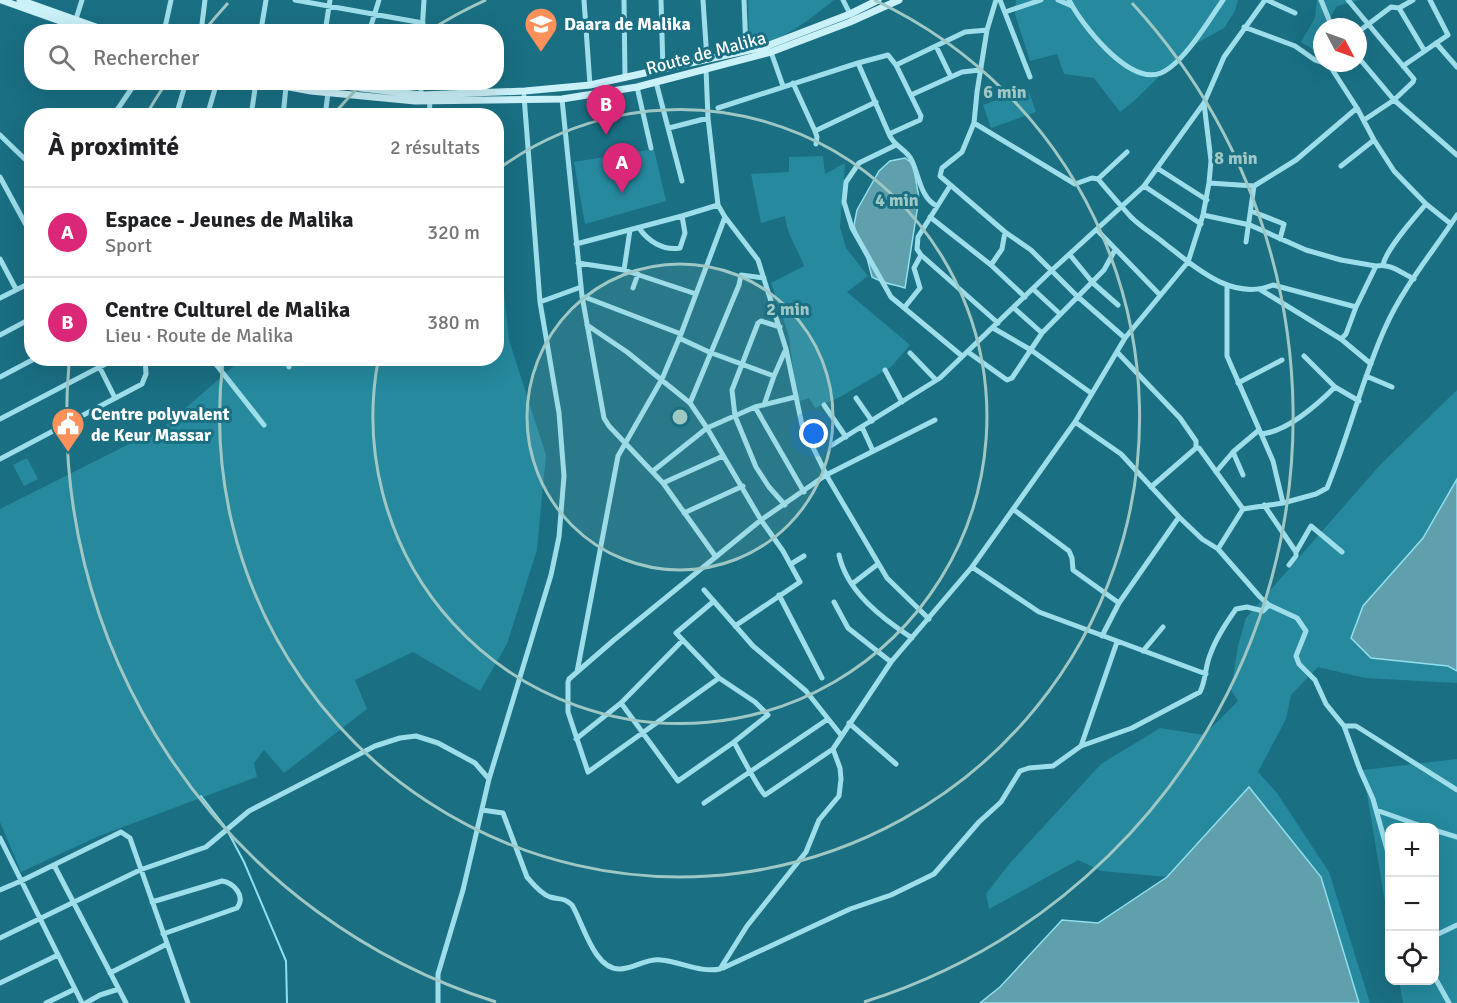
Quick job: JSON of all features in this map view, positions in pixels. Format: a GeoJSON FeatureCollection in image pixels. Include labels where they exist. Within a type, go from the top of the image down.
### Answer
{"type":"FeatureCollection","features":[{"type":"Feature","properties":{"kind":"main road"},"geometry":{"type":"LineString","coordinates":[[1,0],[68,24]]}},
{"type":"Feature","properties":{"kind":"main road"},"geometry":{"type":"LineString","coordinates":[[20,0],[89,24]]}},
{"type":"Feature","properties":{"kind":"main road","name":"Route de Malika"},"geometry":{"type":"LineString","coordinates":[[387,90],[421,95],[525,91],[590,85],[746,51],[784,40],[850,14],[878,0]]}},
{"type":"Feature","properties":{"kind":"main road","name":"Route de Malika"},"geometry":{"type":"LineString","coordinates":[[307,90],[378,99],[430,101],[562,99],[637,87],[771,52],[850,22],[899,0]]}},
{"type":"Feature","properties":{"kind":"street"},"geometry":{"type":"LineString","coordinates":[[43,8],[45,0]]}},
{"type":"Feature","properties":{"kind":"street"},"geometry":{"type":"LineString","coordinates":[[76,19],[82,0]]}},
{"type":"Feature","properties":{"kind":"street"},"geometry":{"type":"LineString","coordinates":[[166,24],[171,0]]}},
{"type":"Feature","properties":{"kind":"street"},"geometry":{"type":"LineString","coordinates":[[202,24],[205,0]]}},
{"type":"Feature","properties":{"kind":"street"},"geometry":{"type":"LineString","coordinates":[[262,24],[266,0]]}},
{"type":"Feature","properties":{"kind":"street"},"geometry":{"type":"LineString","coordinates":[[295,0],[329,2],[423,23],[424,0]]}},
{"type":"Feature","properties":{"kind":"street"},"geometry":{"type":"LineString","coordinates":[[372,24],[379,0]]}},
{"type":"Feature","properties":{"kind":"street"},"geometry":{"type":"LineString","coordinates":[[584,0],[590,85]]}},
{"type":"Feature","properties":{"kind":"street"},"geometry":{"type":"LineString","coordinates":[[624,0],[625,78]]}},
{"type":"Feature","properties":{"kind":"street"},"geometry":{"type":"LineString","coordinates":[[662,0],[663,70]]}},
{"type":"Feature","properties":{"kind":"street"},"geometry":{"type":"LineString","coordinates":[[704,0],[707,60]]}},
{"type":"Feature","properties":{"kind":"street"},"geometry":{"type":"LineString","coordinates":[[744,0],[746,51]]}},
{"type":"Feature","properties":{"kind":"street"},"geometry":{"type":"LineString","coordinates":[[843,0],[850,14]]}},
{"type":"Feature","properties":{"kind":"street"},"geometry":{"type":"LineString","coordinates":[[998,0],[1005,12],[1030,77]]}},
{"type":"Feature","properties":{"kind":"street"},"geometry":{"type":"LineString","coordinates":[[998,0],[987,30],[974,123],[962,152],[942,168],[940,176],[1005,232],[1031,250],[1077,296],[1125,338]]}},
{"type":"Feature","properties":{"kind":"street"},"geometry":{"type":"LineString","coordinates":[[1005,12],[1041,0]]}},
{"type":"Feature","properties":{"kind":"street"},"geometry":{"type":"LineString","coordinates":[[1058,0],[1071,3],[1087,28],[1116,59],[1132,70],[1148,74],[1160,74],[1179,59],[1223,0]]}},
{"type":"Feature","properties":{"kind":"street"},"geometry":{"type":"LineString","coordinates":[[832,445],[936,380],[1144,186],[1204,103],[1224,57],[1266,0],[1294,13]]}},
{"type":"Feature","properties":{"kind":"street"},"geometry":{"type":"LineString","coordinates":[[1321,0],[1328,18]]}},
{"type":"Feature","properties":{"kind":"street"},"geometry":{"type":"LineString","coordinates":[[1348,0],[1414,80],[1394,100],[1364,120]]}},
{"type":"Feature","properties":{"kind":"street"},"geometry":{"type":"LineString","coordinates":[[1354,7],[1360,0]]}},
{"type":"Feature","properties":{"kind":"street"},"geometry":{"type":"LineString","coordinates":[[1368,24],[1391,7],[1399,8],[1413,0]]}},
{"type":"Feature","properties":{"kind":"street"},"geometry":{"type":"LineString","coordinates":[[1403,66],[1448,35],[1430,0]]}},
{"type":"Feature","properties":{"kind":"street"},"geometry":{"type":"LineString","coordinates":[[326,24],[329,2]]}},
{"type":"Feature","properties":{"kind":"street"},"geometry":{"type":"LineString","coordinates":[[1399,8],[1424,50]]}},
{"type":"Feature","properties":{"kind":"street"},"geometry":{"type":"LineString","coordinates":[[1244,27],[1295,46],[1313,59]]}},
{"type":"Feature","properties":{"kind":"street"},"geometry":{"type":"LineString","coordinates":[[896,65],[966,32],[987,30]]}},
{"type":"Feature","properties":{"kind":"street"},"geometry":{"type":"LineString","coordinates":[[1436,43],[1454,59],[1457,67]]}},
{"type":"Feature","properties":{"kind":"street"},"geometry":{"type":"LineString","coordinates":[[936,46],[951,77]]}},
{"type":"Feature","properties":{"kind":"street"},"geometry":{"type":"LineString","coordinates":[[771,52],[783,86]]}},
{"type":"Feature","properties":{"kind":"street"},"geometry":{"type":"LineString","coordinates":[[718,108],[888,55],[896,65],[921,118],[889,134]]}},
{"type":"Feature","properties":{"kind":"street"},"geometry":{"type":"LineString","coordinates":[[858,63],[889,134],[896,145],[902,148],[910,158],[926,195],[933,205],[937,206]]}},
{"type":"Feature","properties":{"kind":"street"},"geometry":{"type":"LineString","coordinates":[[1367,68],[1394,100],[1457,154]]}},
{"type":"Feature","properties":{"kind":"street"},"geometry":{"type":"LineString","coordinates":[[706,69],[708,118],[718,204],[724,217],[758,260],[786,349],[802,425],[826,475],[887,578],[929,619]]}},
{"type":"Feature","properties":{"kind":"street"},"geometry":{"type":"LineString","coordinates":[[911,95],[962,72],[980,70]]}},
{"type":"Feature","properties":{"kind":"street"},"geometry":{"type":"LineString","coordinates":[[1333,72],[1394,171],[1426,204],[1451,224]]}},
{"type":"Feature","properties":{"kind":"street"},"geometry":{"type":"LineString","coordinates":[[656,82],[682,181]]}},
{"type":"Feature","properties":{"kind":"street"},"geometry":{"type":"LineString","coordinates":[[793,83],[815,131],[816,144]]}},
{"type":"Feature","properties":{"kind":"street"},"geometry":{"type":"LineString","coordinates":[[637,87],[651,148]]}},
{"type":"Feature","properties":{"kind":"street"},"geometry":{"type":"LineString","coordinates":[[118,108],[131,90]]}},
{"type":"Feature","properties":{"kind":"street"},"geometry":{"type":"LineString","coordinates":[[178,108],[184,90]]}},
{"type":"Feature","properties":{"kind":"street"},"geometry":{"type":"LineString","coordinates":[[209,108],[215,90]]}},
{"type":"Feature","properties":{"kind":"street"},"geometry":{"type":"LineString","coordinates":[[252,108],[255,90]]}},
{"type":"Feature","properties":{"kind":"street"},"geometry":{"type":"LineString","coordinates":[[284,108],[286,90]]}},
{"type":"Feature","properties":{"kind":"street"},"geometry":{"type":"LineString","coordinates":[[421,90],[421,95]]}},
{"type":"Feature","properties":{"kind":"street"},"geometry":{"type":"LineString","coordinates":[[438,1003],[438,974],[463,890],[489,779],[551,574],[559,537],[564,476],[562,447],[559,413],[540,302],[525,91]]}},
{"type":"Feature","properties":{"kind":"street"},"geometry":{"type":"LineString","coordinates":[[326,108],[328,93]]}},
{"type":"Feature","properties":{"kind":"street"},"geometry":{"type":"LineString","coordinates":[[562,99],[582,296],[604,417],[624,443],[663,483],[716,556]]}},
{"type":"Feature","properties":{"kind":"street"},"geometry":{"type":"LineString","coordinates":[[430,101],[430,108]]}},
{"type":"Feature","properties":{"kind":"street"},"geometry":{"type":"LineString","coordinates":[[815,131],[876,102]]}},
{"type":"Feature","properties":{"kind":"street"},"geometry":{"type":"LineString","coordinates":[[734,742],[752,771],[761,792],[766,795],[833,749],[891,662],[972,567],[1075,422],[1125,338],[1188,262],[1201,224],[1209,183],[1211,161],[1204,103]]}},
{"type":"Feature","properties":{"kind":"street"},"geometry":{"type":"LineString","coordinates":[[1209,183],[1254,186],[1296,160],[1357,108]]}},
{"type":"Feature","properties":{"kind":"street"},"geometry":{"type":"LineString","coordinates":[[669,128],[708,118]]}},
{"type":"Feature","properties":{"kind":"street"},"geometry":{"type":"LineString","coordinates":[[974,123],[1075,184],[1092,178],[1098,179],[1132,218],[1209,278],[1227,285],[1261,290],[1341,339],[1371,364]]}},
{"type":"Feature","properties":{"kind":"street"},"geometry":{"type":"LineString","coordinates":[[0,135],[24,158]]}},
{"type":"Feature","properties":{"kind":"street"},"geometry":{"type":"LineString","coordinates":[[1341,166],[1374,140]]}},
{"type":"Feature","properties":{"kind":"street"},"geometry":{"type":"LineString","coordinates":[[896,145],[859,163],[846,182],[844,202],[852,228],[891,297],[962,356]]}},
{"type":"Feature","properties":{"kind":"street"},"geometry":{"type":"LineString","coordinates":[[1098,179],[1127,152]]}},
{"type":"Feature","properties":{"kind":"street"},"geometry":{"type":"LineString","coordinates":[[1157,168],[1207,200]]}},
{"type":"Feature","properties":{"kind":"street"},"geometry":{"type":"LineString","coordinates":[[1,180],[24,217]]}},
{"type":"Feature","properties":{"kind":"street"},"geometry":{"type":"LineString","coordinates":[[950,186],[918,237],[917,249],[998,323]]}},
{"type":"Feature","properties":{"kind":"street"},"geometry":{"type":"LineString","coordinates":[[1144,186],[1201,224]]}},
{"type":"Feature","properties":{"kind":"street"},"geometry":{"type":"LineString","coordinates":[[1246,242],[1254,186]]}},
{"type":"Feature","properties":{"kind":"street"},"geometry":{"type":"LineString","coordinates":[[576,244],[718,204]]}},
{"type":"Feature","properties":{"kind":"street"},"geometry":{"type":"LineString","coordinates":[[1383,265],[1386,255],[1426,204]]}},
{"type":"Feature","properties":{"kind":"street"},"geometry":{"type":"LineString","coordinates":[[1251,211],[1284,224],[1280,239]]}},
{"type":"Feature","properties":{"kind":"street"},"geometry":{"type":"LineString","coordinates":[[1203,215],[1250,225],[1280,239],[1333,257],[1376,266],[1383,265],[1414,279]]}},
{"type":"Feature","properties":{"kind":"street"},"geometry":{"type":"LineString","coordinates":[[1218,549],[1243,509],[1283,503],[1316,494],[1328,488],[1366,376],[1390,318],[1457,215]]}},
{"type":"Feature","properties":{"kind":"street"},"geometry":{"type":"LineString","coordinates":[[639,228],[646,238],[659,245],[673,249],[680,248],[686,232],[682,216]]}},
{"type":"Feature","properties":{"kind":"street"},"geometry":{"type":"LineString","coordinates":[[577,672],[614,471],[624,443],[662,379],[724,217]]}},
{"type":"Feature","properties":{"kind":"street"},"geometry":{"type":"LineString","coordinates":[[930,218],[991,265],[1025,297]]}},
{"type":"Feature","properties":{"kind":"street"},"geometry":{"type":"LineString","coordinates":[[624,270],[630,230]]}},
{"type":"Feature","properties":{"kind":"street"},"geometry":{"type":"LineString","coordinates":[[1097,230],[1160,295]]}},
{"type":"Feature","properties":{"kind":"street"},"geometry":{"type":"LineString","coordinates":[[991,265],[1002,249],[1005,232]]}},
{"type":"Feature","properties":{"kind":"street"},"geometry":{"type":"LineString","coordinates":[[968,352],[1007,380],[1012,378],[1042,333],[1077,296],[1093,283],[1104,270],[1115,250]]}},
{"type":"Feature","properties":{"kind":"street"},"geometry":{"type":"LineString","coordinates":[[904,308],[920,288],[914,268],[921,255]]}},
{"type":"Feature","properties":{"kind":"street"},"geometry":{"type":"LineString","coordinates":[[1070,255],[1093,283],[1118,305]]}},
{"type":"Feature","properties":{"kind":"street"},"geometry":{"type":"LineString","coordinates":[[0,259],[16,289]]}},
{"type":"Feature","properties":{"kind":"street"},"geometry":{"type":"LineString","coordinates":[[578,263],[624,270],[696,294]]}},
{"type":"Feature","properties":{"kind":"street"},"geometry":{"type":"LineString","coordinates":[[1341,339],[1346,334],[1376,266]]}},
{"type":"Feature","properties":{"kind":"street"},"geometry":{"type":"LineString","coordinates":[[633,288],[638,274]]}},
{"type":"Feature","properties":{"kind":"street"},"geometry":{"type":"LineString","coordinates":[[690,403],[709,352],[739,285],[741,275],[764,278]]}},
{"type":"Feature","properties":{"kind":"street"},"geometry":{"type":"LineString","coordinates":[[1227,285],[1227,356],[1273,461],[1283,503]]}},
{"type":"Feature","properties":{"kind":"street"},"geometry":{"type":"LineString","coordinates":[[1261,290],[1274,285],[1356,307]]}},
{"type":"Feature","properties":{"kind":"street"},"geometry":{"type":"LineString","coordinates":[[0,298],[24,286]]}},
{"type":"Feature","properties":{"kind":"street"},"geometry":{"type":"LineString","coordinates":[[540,302],[581,287]]}},
{"type":"Feature","properties":{"kind":"street"},"geometry":{"type":"LineString","coordinates":[[1033,289],[1060,314]]}},
{"type":"Feature","properties":{"kind":"street"},"geometry":{"type":"LineString","coordinates":[[582,296],[680,336],[709,352],[774,376]]}},
{"type":"Feature","properties":{"kind":"street"},"geometry":{"type":"LineString","coordinates":[[1014,308],[1042,333]]}},
{"type":"Feature","properties":{"kind":"street"},"geometry":{"type":"LineString","coordinates":[[780,327],[761,321],[758,323],[732,390],[735,416],[756,467],[785,505]]}},
{"type":"Feature","properties":{"kind":"street"},"geometry":{"type":"LineString","coordinates":[[0,335],[24,322]]}},
{"type":"Feature","properties":{"kind":"street"},"geometry":{"type":"LineString","coordinates":[[587,325],[662,379],[690,403],[800,582],[735,626]]}},
{"type":"Feature","properties":{"kind":"street"},"geometry":{"type":"LineString","coordinates":[[993,328],[1031,350],[1091,393]]}},
{"type":"Feature","properties":{"kind":"street"},"geometry":{"type":"LineString","coordinates":[[764,405],[786,349]]}},
{"type":"Feature","properties":{"kind":"street"},"geometry":{"type":"LineString","coordinates":[[1117,352],[1180,418],[1196,441],[1196,447],[1151,487]]}},
{"type":"Feature","properties":{"kind":"street"},"geometry":{"type":"LineString","coordinates":[[910,353],[936,380]]}},
{"type":"Feature","properties":{"kind":"street"},"geometry":{"type":"LineString","coordinates":[[1304,356],[1335,387],[1359,401]]}},
{"type":"Feature","properties":{"kind":"street"},"geometry":{"type":"LineString","coordinates":[[1238,383],[1282,360]]}},
{"type":"Feature","properties":{"kind":"street"},"geometry":{"type":"LineString","coordinates":[[0,378],[24,365]]}},
{"type":"Feature","properties":{"kind":"street"},"geometry":{"type":"LineString","coordinates":[[0,459],[144,382],[146,366]]}},
{"type":"Feature","properties":{"kind":"street"},"geometry":{"type":"LineString","coordinates":[[217,366],[264,425]]}},
{"type":"Feature","properties":{"kind":"street"},"geometry":{"type":"LineString","coordinates":[[0,419],[99,367],[116,398]]}},
{"type":"Feature","properties":{"kind":"street"},"geometry":{"type":"LineString","coordinates":[[885,370],[902,402]]}},
{"type":"Feature","properties":{"kind":"street"},"geometry":{"type":"LineString","coordinates":[[1366,376],[1392,387]]}},
{"type":"Feature","properties":{"kind":"street"},"geometry":{"type":"LineString","coordinates":[[1216,472],[1233,452],[1260,432],[1276,430],[1292,421],[1317,404],[1335,387]]}},
{"type":"Feature","properties":{"kind":"street"},"geometry":{"type":"LineString","coordinates":[[653,471],[707,428],[756,407],[795,397]]}},
{"type":"Feature","properties":{"kind":"street"},"geometry":{"type":"LineString","coordinates":[[856,398],[872,421]]}},
{"type":"Feature","properties":{"kind":"street"},"geometry":{"type":"LineString","coordinates":[[824,405],[846,437]]}},
{"type":"Feature","properties":{"kind":"street"},"geometry":{"type":"LineString","coordinates":[[756,407],[804,492]]}},
{"type":"Feature","properties":{"kind":"street"},"geometry":{"type":"LineString","coordinates":[[719,678],[588,772],[568,712],[568,682],[577,672],[761,520],[826,475],[935,420]]}},
{"type":"Feature","properties":{"kind":"street"},"geometry":{"type":"LineString","coordinates":[[1075,422],[1121,454],[1179,517],[1202,539],[1218,549],[1269,605],[1297,618],[1306,631],[1296,656],[1299,664],[1315,680],[1326,704],[1344,726],[1376,810],[1385,845]]}},
{"type":"Feature","properties":{"kind":"street"},"geometry":{"type":"LineString","coordinates":[[862,427],[873,451]]}},
{"type":"Feature","properties":{"kind":"street"},"geometry":{"type":"LineString","coordinates":[[1196,447],[1243,509]]}},
{"type":"Feature","properties":{"kind":"street"},"geometry":{"type":"LineString","coordinates":[[1233,452],[1243,475]]}},
{"type":"Feature","properties":{"kind":"street"},"geometry":{"type":"LineString","coordinates":[[663,483],[723,456]]}},
{"type":"Feature","properties":{"kind":"street"},"geometry":{"type":"LineString","coordinates":[[684,513],[742,486]]}},
{"type":"Feature","properties":{"kind":"street"},"geometry":{"type":"LineString","coordinates":[[1264,505],[1296,552]]}},
{"type":"Feature","properties":{"kind":"street"},"geometry":{"type":"LineString","coordinates":[[1013,509],[1069,551],[1072,558],[1072,570],[1119,603]]}},
{"type":"Feature","properties":{"kind":"street"},"geometry":{"type":"LineString","coordinates":[[1102,636],[1119,603],[1179,517]]}},
{"type":"Feature","properties":{"kind":"street"},"geometry":{"type":"LineString","coordinates":[[1289,565],[1311,526],[1342,552]]}},
{"type":"Feature","properties":{"kind":"street"},"geometry":{"type":"LineString","coordinates":[[839,555],[852,584],[881,616],[912,638]]}},
{"type":"Feature","properties":{"kind":"street"},"geometry":{"type":"LineString","coordinates":[[791,564],[804,556]]}},
{"type":"Feature","properties":{"kind":"street"},"geometry":{"type":"LineString","coordinates":[[852,584],[878,564]]}},
{"type":"Feature","properties":{"kind":"street"},"geometry":{"type":"LineString","coordinates":[[972,567],[1039,612],[1206,674]]}},
{"type":"Feature","properties":{"kind":"street"},"geometry":{"type":"LineString","coordinates":[[704,590],[763,656],[806,691],[841,735]]}},
{"type":"Feature","properties":{"kind":"street"},"geometry":{"type":"LineString","coordinates":[[778,596],[822,678]]}},
{"type":"Feature","properties":{"kind":"street"},"geometry":{"type":"LineString","coordinates":[[621,703],[678,781],[768,715],[755,702],[719,678],[676,633],[714,601]]}},
{"type":"Feature","properties":{"kind":"street"},"geometry":{"type":"LineString","coordinates":[[834,602],[848,628],[891,662]]}},
{"type":"Feature","properties":{"kind":"street"},"geometry":{"type":"LineString","coordinates":[[482,810],[503,813],[527,877],[549,896],[565,899],[572,905],[597,956],[608,965],[619,969],[659,960],[709,971],[720,969],[850,909],[891,896],[934,874],[979,822],[1001,802],[1020,771],[1053,765],[1081,746],[1132,728],[1200,692],[1210,655],[1219,634],[1236,609],[1247,607],[1263,611],[1269,605]]}},
{"type":"Feature","properties":{"kind":"street"},"geometry":{"type":"LineString","coordinates":[[1143,651],[1163,627]]}},
{"type":"Feature","properties":{"kind":"street"},"geometry":{"type":"LineString","coordinates":[[576,739],[621,703],[683,640]]}},
{"type":"Feature","properties":{"kind":"street"},"geometry":{"type":"LineString","coordinates":[[1081,746],[1117,642]]}},
{"type":"Feature","properties":{"kind":"street"},"geometry":{"type":"LineString","coordinates":[[704,802],[828,719]]}},
{"type":"Feature","properties":{"kind":"street"},"geometry":{"type":"LineString","coordinates":[[849,723],[896,764]]}},
{"type":"Feature","properties":{"kind":"street"},"geometry":{"type":"LineString","coordinates":[[1344,726],[1356,726],[1364,730],[1457,790]]}},
{"type":"Feature","properties":{"kind":"street"},"geometry":{"type":"LineString","coordinates":[[0,938],[140,870],[206,847],[249,811],[375,746],[400,738],[416,736],[438,742],[475,763],[489,779]]}},
{"type":"Feature","properties":{"kind":"street"},"geometry":{"type":"LineString","coordinates":[[720,969],[747,926],[806,852],[819,820],[839,795],[840,768],[833,749]]}},
{"type":"Feature","properties":{"kind":"street"},"geometry":{"type":"LineString","coordinates":[[1376,810],[1413,823]]}},
{"type":"Feature","properties":{"kind":"street"},"geometry":{"type":"LineString","coordinates":[[0,890],[121,832],[130,838],[188,1003]]}},
{"type":"Feature","properties":{"kind":"street"},"geometry":{"type":"LineString","coordinates":[[1439,832],[1457,837]]}},
{"type":"Feature","properties":{"kind":"street"},"geometry":{"type":"LineString","coordinates":[[0,838],[84,1003],[119,989]]}},
{"type":"Feature","properties":{"kind":"street"},"geometry":{"type":"LineString","coordinates":[[54,865],[126,1003]]}},
{"type":"Feature","properties":{"kind":"street"},"geometry":{"type":"LineString","coordinates":[[152,902],[222,880],[237,889],[241,898],[241,903],[237,908],[163,934]]}},
{"type":"Feature","properties":{"kind":"street"},"geometry":{"type":"LineString","coordinates":[[1439,933],[1457,924]]}},
{"type":"Feature","properties":{"kind":"street"},"geometry":{"type":"LineString","coordinates":[[110,973],[167,944]]}},
{"type":"Feature","properties":{"kind":"street"},"geometry":{"type":"LineString","coordinates":[[0,983],[58,955]]}},
{"type":"Feature","properties":{"kind":"street"},"geometry":{"type":"LineString","coordinates":[[1439,985],[1449,1003]]}},
{"type":"Feature","properties":{"kind":"street"},"geometry":{"type":"LineString","coordinates":[[45,1003],[75,989]]}},
{"type":"Feature","properties":{"kind":"shaded area"},"geometry":{"type":"Polygon","coordinates":[[[748,0],[834,0],[784,35],[749,45],[748,0]]]}},
{"type":"Feature","properties":{"kind":"shaded area"},"geometry":{"type":"Polygon","coordinates":[[[1016,0],[1238,0],[1235,11],[1224,28],[1197,43],[1177,59],[1120,112],[1094,78],[1064,74],[1057,54],[1030,61],[1015,14],[1016,0]]]}},
{"type":"Feature","properties":{"kind":"shaded area"},"geometry":{"type":"Polygon","coordinates":[[[1317,0],[1360,0],[1337,6],[1330,18],[1315,18],[1317,0]]]}},
{"type":"Feature","properties":{"kind":"shaded area"},"geometry":{"type":"Polygon","coordinates":[[[1313,21],[1313,49],[1301,42],[1313,21]]]}},
{"type":"Feature","properties":{"kind":"shaded area"},"geometry":{"type":"Polygon","coordinates":[[[1028,89],[1036,112],[991,128],[983,105],[1028,89]]]}},
{"type":"Feature","properties":{"kind":"shaded area"},"geometry":{"type":"Polygon","coordinates":[[[654,149],[666,201],[585,224],[574,162],[654,149]]]}},
{"type":"Feature","properties":{"kind":"shaded area"},"geometry":{"type":"Polygon","coordinates":[[[823,156],[825,174],[845,163],[840,227],[846,248],[868,276],[847,292],[910,345],[891,367],[840,397],[815,408],[809,398],[797,402],[789,336],[771,283],[804,266],[790,235],[785,216],[761,223],[751,174],[789,172],[789,157],[823,156]]]}},
{"type":"Feature","properties":{"kind":"shaded area"},"geometry":{"type":"Polygon","coordinates":[[[905,158],[913,164],[919,198],[905,288],[872,277],[854,225],[857,210],[879,171],[890,161],[905,158]]]}},
{"type":"Feature","properties":{"kind":"shaded area"},"geometry":{"type":"Polygon","coordinates":[[[504,291],[509,340],[546,455],[537,550],[507,644],[480,691],[413,652],[355,680],[367,709],[284,773],[264,750],[254,763],[257,777],[99,836],[21,872],[0,822],[0,509],[165,426],[234,366],[504,366],[504,291]]]}},
{"type":"Feature","properties":{"kind":"shaded area"},"geometry":{"type":"Polygon","coordinates":[[[1457,390],[1457,683],[1365,678],[1318,667],[1291,695],[1286,719],[1258,772],[1277,793],[1329,872],[1370,1003],[1359,1003],[1321,877],[1249,787],[1167,877],[1101,871],[1078,860],[989,909],[986,894],[1010,863],[1101,764],[1160,728],[1204,735],[1238,701],[1231,690],[1238,646],[1246,618],[1380,465],[1457,390]]]}},
{"type":"Feature","properties":{"kind":"shaded area"},"geometry":{"type":"Polygon","coordinates":[[[27,458],[38,479],[24,486],[13,465],[27,458]]]}},
{"type":"Feature","properties":{"kind":"shaded area"},"geometry":{"type":"Polygon","coordinates":[[[1457,479],[1457,671],[1448,666],[1371,658],[1351,638],[1363,606],[1423,538],[1457,479]]]}},
{"type":"Feature","properties":{"kind":"shaded area"},"geometry":{"type":"Polygon","coordinates":[[[1457,759],[1457,1003],[1403,1003],[1400,985],[1439,985],[1439,823],[1385,823],[1385,902],[1363,770],[1457,759]]]}},
{"type":"Feature","properties":{"kind":"shaded area"},"geometry":{"type":"Polygon","coordinates":[[[1249,787],[1321,877],[1359,1003],[980,1003],[1000,987],[1062,920],[1098,923],[1167,877],[1249,787]]]}},
{"type":"Feature","properties":{"kind":"waterway"},"geometry":{"type":"LineString","coordinates":[[201,796],[226,828],[244,862],[286,961],[287,1003]]}},
{"type":"Feature","properties":{"kind":"place","name":"Daara de Malika"},"geometry":{"type":"Point","coordinates":[541,53]}},
{"type":"Feature","properties":{"kind":"place","name":"Centre Culturel de Malika"},"geometry":{"type":"Point","coordinates":[606,135]}},
{"type":"Feature","properties":{"kind":"place","name":"Espace - Jeunes de Malika"},"geometry":{"type":"Point","coordinates":[622,193]}},
{"type":"Feature","properties":{"kind":"place","name":"Centre polyvalent de Keur Massar"},"geometry":{"type":"Point","coordinates":[68,453]}}]}
